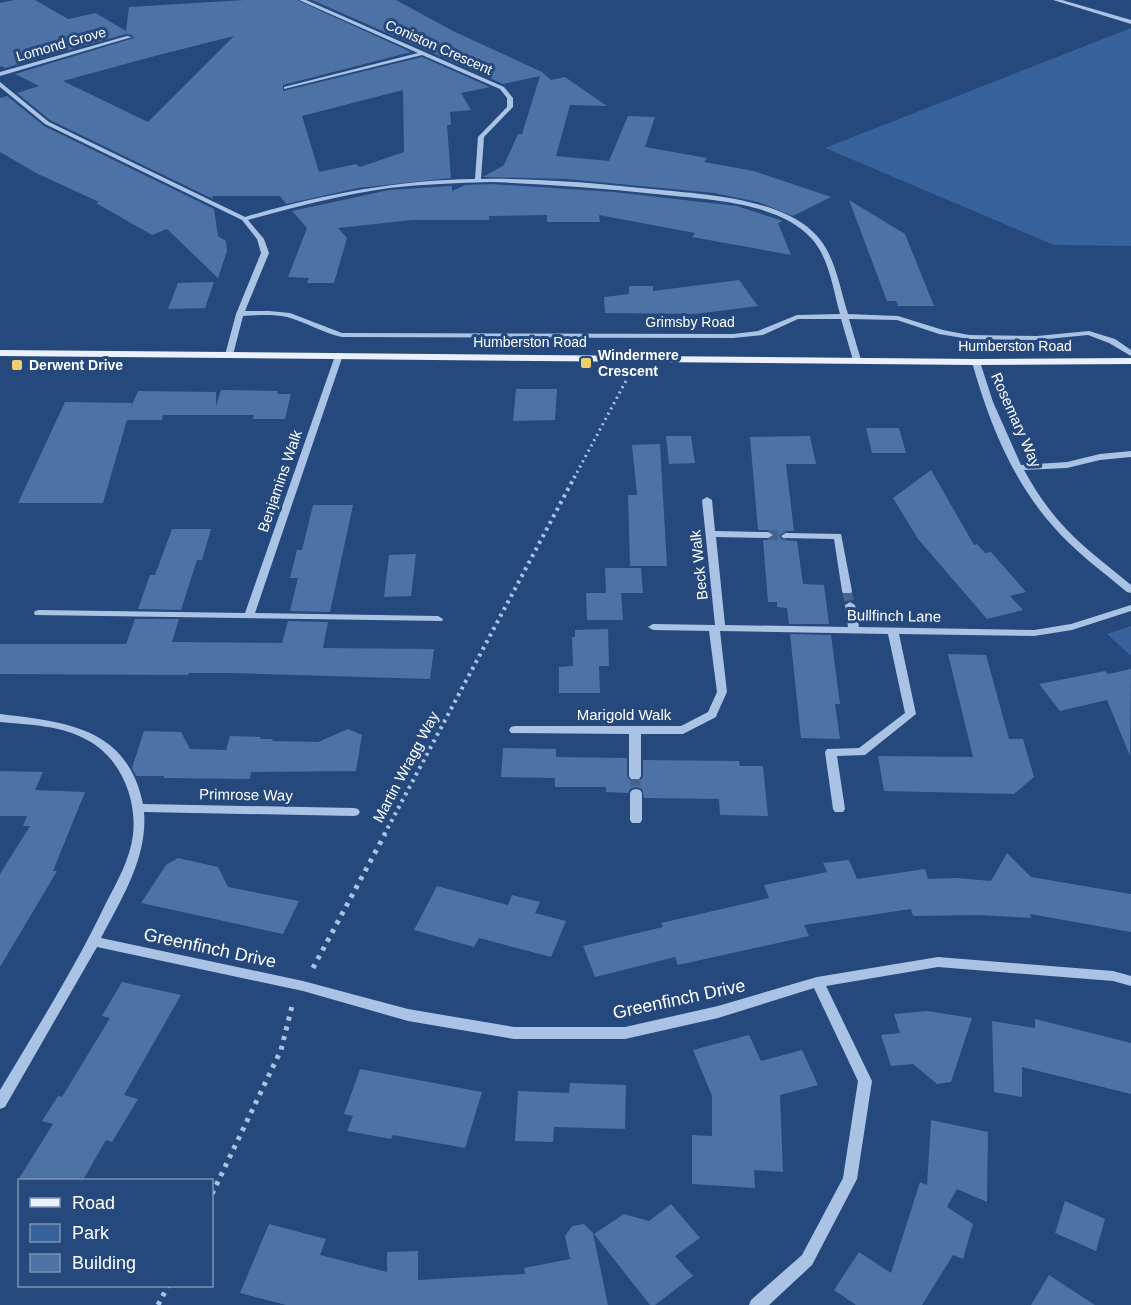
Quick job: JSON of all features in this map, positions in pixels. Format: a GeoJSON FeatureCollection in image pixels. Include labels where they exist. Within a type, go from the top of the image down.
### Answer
{"type":"FeatureCollection","features":[{"type":"Feature","properties":{"kind":"main road","name":"Humberston Road"},"geometry":{"type":"LineString","coordinates":[[0,353],[976,362],[1131,361]]}},
{"type":"Feature","properties":{"kind":"street","name":"Coniston Crescent"},"geometry":{"type":"LineString","coordinates":[[302,0],[502,88],[510,98],[510,107],[481,137],[478,180]]}},
{"type":"Feature","properties":{"kind":"street"},"geometry":{"type":"LineString","coordinates":[[1056,0],[1131,22]]}},
{"type":"Feature","properties":{"kind":"street","name":"Lomond Grove"},"geometry":{"type":"LineString","coordinates":[[0,74],[129,37]]}},
{"type":"Feature","properties":{"kind":"street"},"geometry":{"type":"LineString","coordinates":[[286,88],[424,53]]}},
{"type":"Feature","properties":{"kind":"street"},"geometry":{"type":"LineString","coordinates":[[0,84],[47,123],[244,219],[260,239],[265,253],[240,314],[229,356]]}},
{"type":"Feature","properties":{"kind":"street"},"geometry":{"type":"LineString","coordinates":[[244,219],[288,206],[390,186],[478,180],[585,184],[706,197],[745,204],[778,214],[800,225],[815,237],[824,249],[857,360]]}},
{"type":"Feature","properties":{"kind":"street","name":"Grimsby Road"},"geometry":{"type":"LineString","coordinates":[[240,314],[285,315],[298,318],[328,332],[342,335],[733,336],[760,333],[797,317],[898,318],[942,332],[969,337],[1037,338],[1089,333],[1112,340],[1131,354]]}},
{"type":"Feature","properties":{"kind":"street","name":"Benjamins Walk"},"geometry":{"type":"LineString","coordinates":[[249,616],[339,356]]}},
{"type":"Feature","properties":{"kind":"street","name":"Rosemary Way"},"geometry":{"type":"LineString","coordinates":[[976,362],[981,381],[1018,468],[1054,523],[1131,590]]}},
{"type":"Feature","properties":{"kind":"street"},"geometry":{"type":"LineString","coordinates":[[1018,468],[1067,465],[1100,457],[1131,454]]}},
{"type":"Feature","properties":{"kind":"street","name":"Beck Walk"},"geometry":{"type":"LineString","coordinates":[[707,500],[717,628]]}},
{"type":"Feature","properties":{"kind":"street"},"geometry":{"type":"LineString","coordinates":[[711,534],[768,535]]}},
{"type":"Feature","properties":{"kind":"street"},"geometry":{"type":"LineString","coordinates":[[786,536],[838,537],[847,591]]}},
{"type":"Feature","properties":{"kind":"street"},"geometry":{"type":"LineString","coordinates":[[850,605],[854,630]]}},
{"type":"Feature","properties":{"kind":"street","name":"Bullfinch Lane"},"geometry":{"type":"LineString","coordinates":[[653,627],[1034,633],[1072,627],[1131,608]]}},
{"type":"Feature","properties":{"kind":"street"},"geometry":{"type":"LineString","coordinates":[[39,613],[438,619]]}},
{"type":"Feature","properties":{"kind":"street","name":"Marigold Walk"},"geometry":{"type":"LineString","coordinates":[[515,730],[683,729],[712,714],[722,692],[717,628]]}},
{"type":"Feature","properties":{"kind":"street"},"geometry":{"type":"LineString","coordinates":[[839,809],[831,752],[861,752],[911,714],[893,631]]}},
{"type":"Feature","properties":{"kind":"street"},"geometry":{"type":"LineString","coordinates":[[0,718],[69,726],[95,739],[114,756],[130,777],[140,828],[133,859],[95,942],[0,1103]]}},
{"type":"Feature","properties":{"kind":"street"},"geometry":{"type":"LineString","coordinates":[[634,730],[635,776]]}},
{"type":"Feature","properties":{"kind":"street"},"geometry":{"type":"LineString","coordinates":[[636,793],[636,820]]}},
{"type":"Feature","properties":{"kind":"street","name":"Primrose Way"},"geometry":{"type":"LineString","coordinates":[[137,808],[354,813]]}},
{"type":"Feature","properties":{"kind":"street","name":"Greenfinch Drive"},"geometry":{"type":"LineString","coordinates":[[95,942],[303,986],[408,1015],[514,1033],[625,1033],[718,1012],[817,982],[938,962],[1113,976],[1131,981]]}},
{"type":"Feature","properties":{"kind":"street"},"geometry":{"type":"LineString","coordinates":[[757,1305],[807,1260],[850,1179],[866,1082],[817,982]]}},
{"type":"Feature","properties":{"kind":"path","name":"Martin Wragg Way"},"geometry":{"type":"LineString","coordinates":[[213,1192],[281,1050],[290,1009],[638,358]]}},
{"type":"Feature","properties":{"kind":"path"},"geometry":{"type":"LineString","coordinates":[[158,1305],[167,1287]]}},
{"type":"Feature","properties":{"kind":"green space"},"geometry":{"type":"Polygon","coordinates":[[[1131,28],[1131,246],[1054,245],[825,148],[1131,28]]]}},
{"type":"Feature","properties":{"kind":"green space"},"geometry":{"type":"Polygon","coordinates":[[[1131,626],[1131,656],[1107,634],[1131,626]]]}},
{"type":"Feature","properties":{"kind":"building"},"geometry":{"type":"Polygon","coordinates":[[[35,0],[68,19],[96,13],[126,31],[129,7],[245,0],[297,0],[411,52],[283,85],[283,91],[422,57],[490,87],[461,93],[471,110],[450,112],[451,125],[447,125],[451,178],[358,188],[286,204],[280,196],[212,196],[213,199],[50,120],[17,93],[39,86],[15,74],[134,38],[132,35],[126,34],[5,68],[0,66],[0,3],[35,0]],[[234,36],[151,57],[63,81],[148,122],[234,36]],[[403,90],[302,116],[319,172],[356,164],[360,167],[404,152],[403,90]]]}},
{"type":"Feature","properties":{"kind":"building"},"geometry":{"type":"Polygon","coordinates":[[[312,0],[396,0],[453,31],[542,72],[551,80],[565,77],[607,106],[570,105],[556,156],[609,161],[628,116],[655,117],[645,147],[707,158],[704,162],[754,171],[831,197],[793,216],[758,202],[714,193],[566,179],[483,177],[504,165],[518,134],[522,134],[540,76],[503,84],[312,0]]]}},
{"type":"Feature","properties":{"kind":"building"},"geometry":{"type":"Polygon","coordinates":[[[7,96],[44,126],[214,209],[218,236],[226,241],[227,251],[218,278],[167,229],[152,235],[96,203],[99,202],[36,173],[0,152],[0,98],[7,96]]]}},
{"type":"Feature","properties":{"kind":"building"},"geometry":{"type":"Polygon","coordinates":[[[491,184],[614,192],[737,206],[783,221],[778,223],[791,255],[692,237],[695,233],[599,215],[600,222],[547,222],[547,215],[489,216],[489,220],[412,220],[338,228],[347,238],[334,283],[307,283],[309,278],[288,277],[307,228],[292,211],[389,190],[452,186],[452,191],[465,185],[491,184]]]}},
{"type":"Feature","properties":{"kind":"building"},"geometry":{"type":"Polygon","coordinates":[[[849,200],[905,234],[934,306],[898,306],[896,301],[887,301],[849,200]]]}},
{"type":"Feature","properties":{"kind":"building"},"geometry":{"type":"Polygon","coordinates":[[[739,280],[758,306],[695,314],[605,313],[604,297],[629,294],[629,286],[653,286],[653,291],[739,280]]]}},
{"type":"Feature","properties":{"kind":"building"},"geometry":{"type":"Polygon","coordinates":[[[214,282],[205,308],[168,309],[178,283],[214,282]]]}},
{"type":"Feature","properties":{"kind":"building"},"geometry":{"type":"Polygon","coordinates":[[[516,389],[557,389],[555,420],[513,421],[516,389]]]}},
{"type":"Feature","properties":{"kind":"building"},"geometry":{"type":"Polygon","coordinates":[[[221,390],[278,391],[277,394],[291,394],[285,419],[253,419],[254,415],[163,415],[162,420],[127,420],[103,503],[18,503],[65,402],[132,403],[130,409],[138,391],[216,392],[216,406],[221,390]]]}},
{"type":"Feature","properties":{"kind":"building"},"geometry":{"type":"Polygon","coordinates":[[[866,428],[899,428],[906,453],[872,453],[866,428]]]}},
{"type":"Feature","properties":{"kind":"building"},"geometry":{"type":"Polygon","coordinates":[[[666,436],[691,436],[695,463],[669,464],[666,436]]]}},
{"type":"Feature","properties":{"kind":"building"},"geometry":{"type":"Polygon","coordinates":[[[810,436],[816,464],[786,464],[794,531],[785,531],[779,536],[783,540],[797,541],[803,584],[824,585],[829,624],[789,624],[787,608],[777,607],[777,602],[768,602],[763,540],[769,540],[775,534],[768,530],[758,530],[750,437],[810,436]]]}},
{"type":"Feature","properties":{"kind":"building"},"geometry":{"type":"Polygon","coordinates":[[[660,444],[667,566],[630,566],[628,495],[637,495],[632,445],[660,444]]]}},
{"type":"Feature","properties":{"kind":"building"},"geometry":{"type":"Polygon","coordinates":[[[931,470],[974,545],[977,544],[985,553],[991,552],[1026,592],[1010,596],[1023,610],[987,619],[918,539],[893,498],[931,470]]]}},
{"type":"Feature","properties":{"kind":"building"},"geometry":{"type":"Polygon","coordinates":[[[313,505],[353,505],[330,612],[290,611],[298,578],[290,578],[297,550],[302,550],[313,505]]]}},
{"type":"Feature","properties":{"kind":"building"},"geometry":{"type":"Polygon","coordinates":[[[172,529],[211,529],[202,560],[197,560],[181,610],[138,609],[150,575],[155,575],[172,529]]]}},
{"type":"Feature","properties":{"kind":"building"},"geometry":{"type":"Polygon","coordinates":[[[416,554],[411,596],[384,597],[389,555],[416,554]]]}},
{"type":"Feature","properties":{"kind":"building"},"geometry":{"type":"Polygon","coordinates":[[[605,568],[641,568],[643,593],[621,593],[623,620],[587,620],[586,593],[606,593],[605,568]]]}},
{"type":"Feature","properties":{"kind":"building"},"geometry":{"type":"Polygon","coordinates":[[[135,619],[179,619],[172,642],[282,643],[288,621],[328,622],[323,648],[434,649],[430,679],[232,673],[189,673],[188,675],[0,674],[0,644],[126,644],[135,619]]]}},
{"type":"Feature","properties":{"kind":"building"},"geometry":{"type":"Polygon","coordinates":[[[608,629],[609,666],[599,666],[600,693],[559,693],[559,667],[573,666],[572,637],[575,637],[575,630],[608,629]]]}},
{"type":"Feature","properties":{"kind":"building"},"geometry":{"type":"Polygon","coordinates":[[[790,634],[831,635],[840,704],[835,704],[840,739],[801,738],[790,634]]]}},
{"type":"Feature","properties":{"kind":"building"},"geometry":{"type":"Polygon","coordinates":[[[948,654],[986,655],[1009,739],[1023,739],[1034,777],[1014,794],[884,791],[878,756],[973,757],[948,654]]]}},
{"type":"Feature","properties":{"kind":"building"},"geometry":{"type":"Polygon","coordinates":[[[1131,669],[1130,756],[1107,700],[1060,711],[1039,684],[1105,671],[1108,674],[1131,669]]]}},
{"type":"Feature","properties":{"kind":"building"},"geometry":{"type":"Polygon","coordinates":[[[348,729],[362,735],[356,771],[251,772],[250,779],[164,778],[164,776],[136,776],[132,768],[144,731],[181,732],[190,749],[226,750],[230,736],[261,737],[260,739],[273,739],[272,741],[318,742],[348,729]]]}},
{"type":"Feature","properties":{"kind":"building"},"geometry":{"type":"Polygon","coordinates":[[[503,748],[556,749],[556,757],[627,758],[627,776],[631,781],[639,781],[643,777],[643,760],[739,761],[740,766],[763,766],[768,816],[720,815],[719,799],[644,798],[642,789],[637,787],[631,788],[628,793],[606,792],[606,787],[555,787],[555,778],[501,777],[503,748]]]}},
{"type":"Feature","properties":{"kind":"building"},"geometry":{"type":"Polygon","coordinates":[[[0,771],[43,772],[35,790],[85,792],[53,871],[57,871],[0,967],[0,874],[30,826],[23,826],[27,816],[0,816],[0,771]]]}},
{"type":"Feature","properties":{"kind":"building"},"geometry":{"type":"Polygon","coordinates":[[[1007,853],[1031,877],[1131,894],[1131,932],[1030,914],[1031,918],[980,915],[913,916],[911,909],[804,925],[809,936],[678,965],[675,957],[595,977],[583,946],[663,927],[661,923],[769,898],[764,885],[827,872],[823,863],[849,860],[857,879],[925,869],[928,879],[957,878],[991,881],[1007,853]]]}},
{"type":"Feature","properties":{"kind":"building"},"geometry":{"type":"Polygon","coordinates":[[[178,858],[218,867],[228,887],[299,901],[283,934],[141,903],[166,865],[178,858]]]}},
{"type":"Feature","properties":{"kind":"building"},"geometry":{"type":"Polygon","coordinates":[[[437,886],[508,905],[512,895],[540,902],[535,913],[566,921],[551,957],[479,938],[474,947],[414,930],[437,886]]]}},
{"type":"Feature","properties":{"kind":"building"},"geometry":{"type":"Polygon","coordinates":[[[122,982],[181,995],[124,1095],[138,1099],[112,1142],[106,1140],[84,1179],[19,1179],[53,1124],[42,1121],[58,1096],[62,1097],[110,1018],[102,1016],[122,982]]]}},
{"type":"Feature","properties":{"kind":"building"},"geometry":{"type":"Polygon","coordinates":[[[927,1011],[972,1018],[951,1082],[937,1084],[913,1064],[891,1066],[881,1035],[900,1033],[894,1014],[927,1011]]]}},
{"type":"Feature","properties":{"kind":"building"},"geometry":{"type":"Polygon","coordinates":[[[1035,1019],[1131,1043],[1131,1094],[1022,1067],[1022,1097],[994,1092],[992,1021],[1035,1028],[1035,1019]]]}},
{"type":"Feature","properties":{"kind":"building"},"geometry":{"type":"Polygon","coordinates":[[[749,1035],[761,1061],[802,1050],[818,1085],[780,1095],[783,1172],[754,1170],[755,1188],[692,1184],[692,1135],[712,1136],[712,1096],[693,1050],[749,1035]]]}},
{"type":"Feature","properties":{"kind":"building"},"geometry":{"type":"Polygon","coordinates":[[[360,1069],[482,1092],[465,1148],[393,1135],[391,1139],[347,1131],[353,1116],[344,1114],[360,1069]]]}},
{"type":"Feature","properties":{"kind":"building"},"geometry":{"type":"Polygon","coordinates":[[[570,1083],[626,1085],[625,1129],[554,1127],[553,1142],[515,1141],[518,1091],[569,1093],[570,1083]]]}},
{"type":"Feature","properties":{"kind":"building"},"geometry":{"type":"Polygon","coordinates":[[[931,1120],[988,1132],[987,1202],[957,1189],[947,1207],[973,1224],[963,1259],[953,1255],[922,1305],[856,1305],[834,1290],[859,1252],[891,1273],[920,1182],[927,1185],[931,1120]]]}},
{"type":"Feature","properties":{"kind":"building"},"geometry":{"type":"Polygon","coordinates":[[[1065,1201],[1105,1219],[1096,1251],[1055,1233],[1065,1201]]]}},
{"type":"Feature","properties":{"kind":"building"},"geometry":{"type":"Polygon","coordinates":[[[671,1204],[700,1238],[675,1256],[693,1276],[655,1305],[650,1305],[594,1234],[624,1214],[649,1221],[671,1204]]]}},
{"type":"Feature","properties":{"kind":"building"},"geometry":{"type":"Polygon","coordinates":[[[269,1224],[326,1239],[320,1255],[387,1272],[387,1252],[418,1251],[418,1280],[525,1274],[524,1268],[570,1259],[565,1236],[572,1226],[584,1224],[593,1233],[608,1305],[286,1305],[240,1293],[269,1224]]]}},
{"type":"Feature","properties":{"kind":"building"},"geometry":{"type":"Polygon","coordinates":[[[1049,1275],[1095,1305],[1031,1305],[1049,1275]]]}},
{"type":"Feature","properties":{"kind":"tunnel"},"geometry":{"type":"LineString","coordinates":[[768,535],[786,536]]}},
{"type":"Feature","properties":{"kind":"tunnel"},"geometry":{"type":"LineString","coordinates":[[847,591],[850,605]]}},
{"type":"Feature","properties":{"kind":"tunnel"},"geometry":{"type":"LineString","coordinates":[[635,776],[636,793]]}},
{"type":"Feature","properties":{"kind":"place","name":"Windermere Crescent"},"geometry":{"type":"Point","coordinates":[586,363]}},
{"type":"Feature","properties":{"kind":"place","name":"Derwent Drive"},"geometry":{"type":"Point","coordinates":[17,365]}}]}
